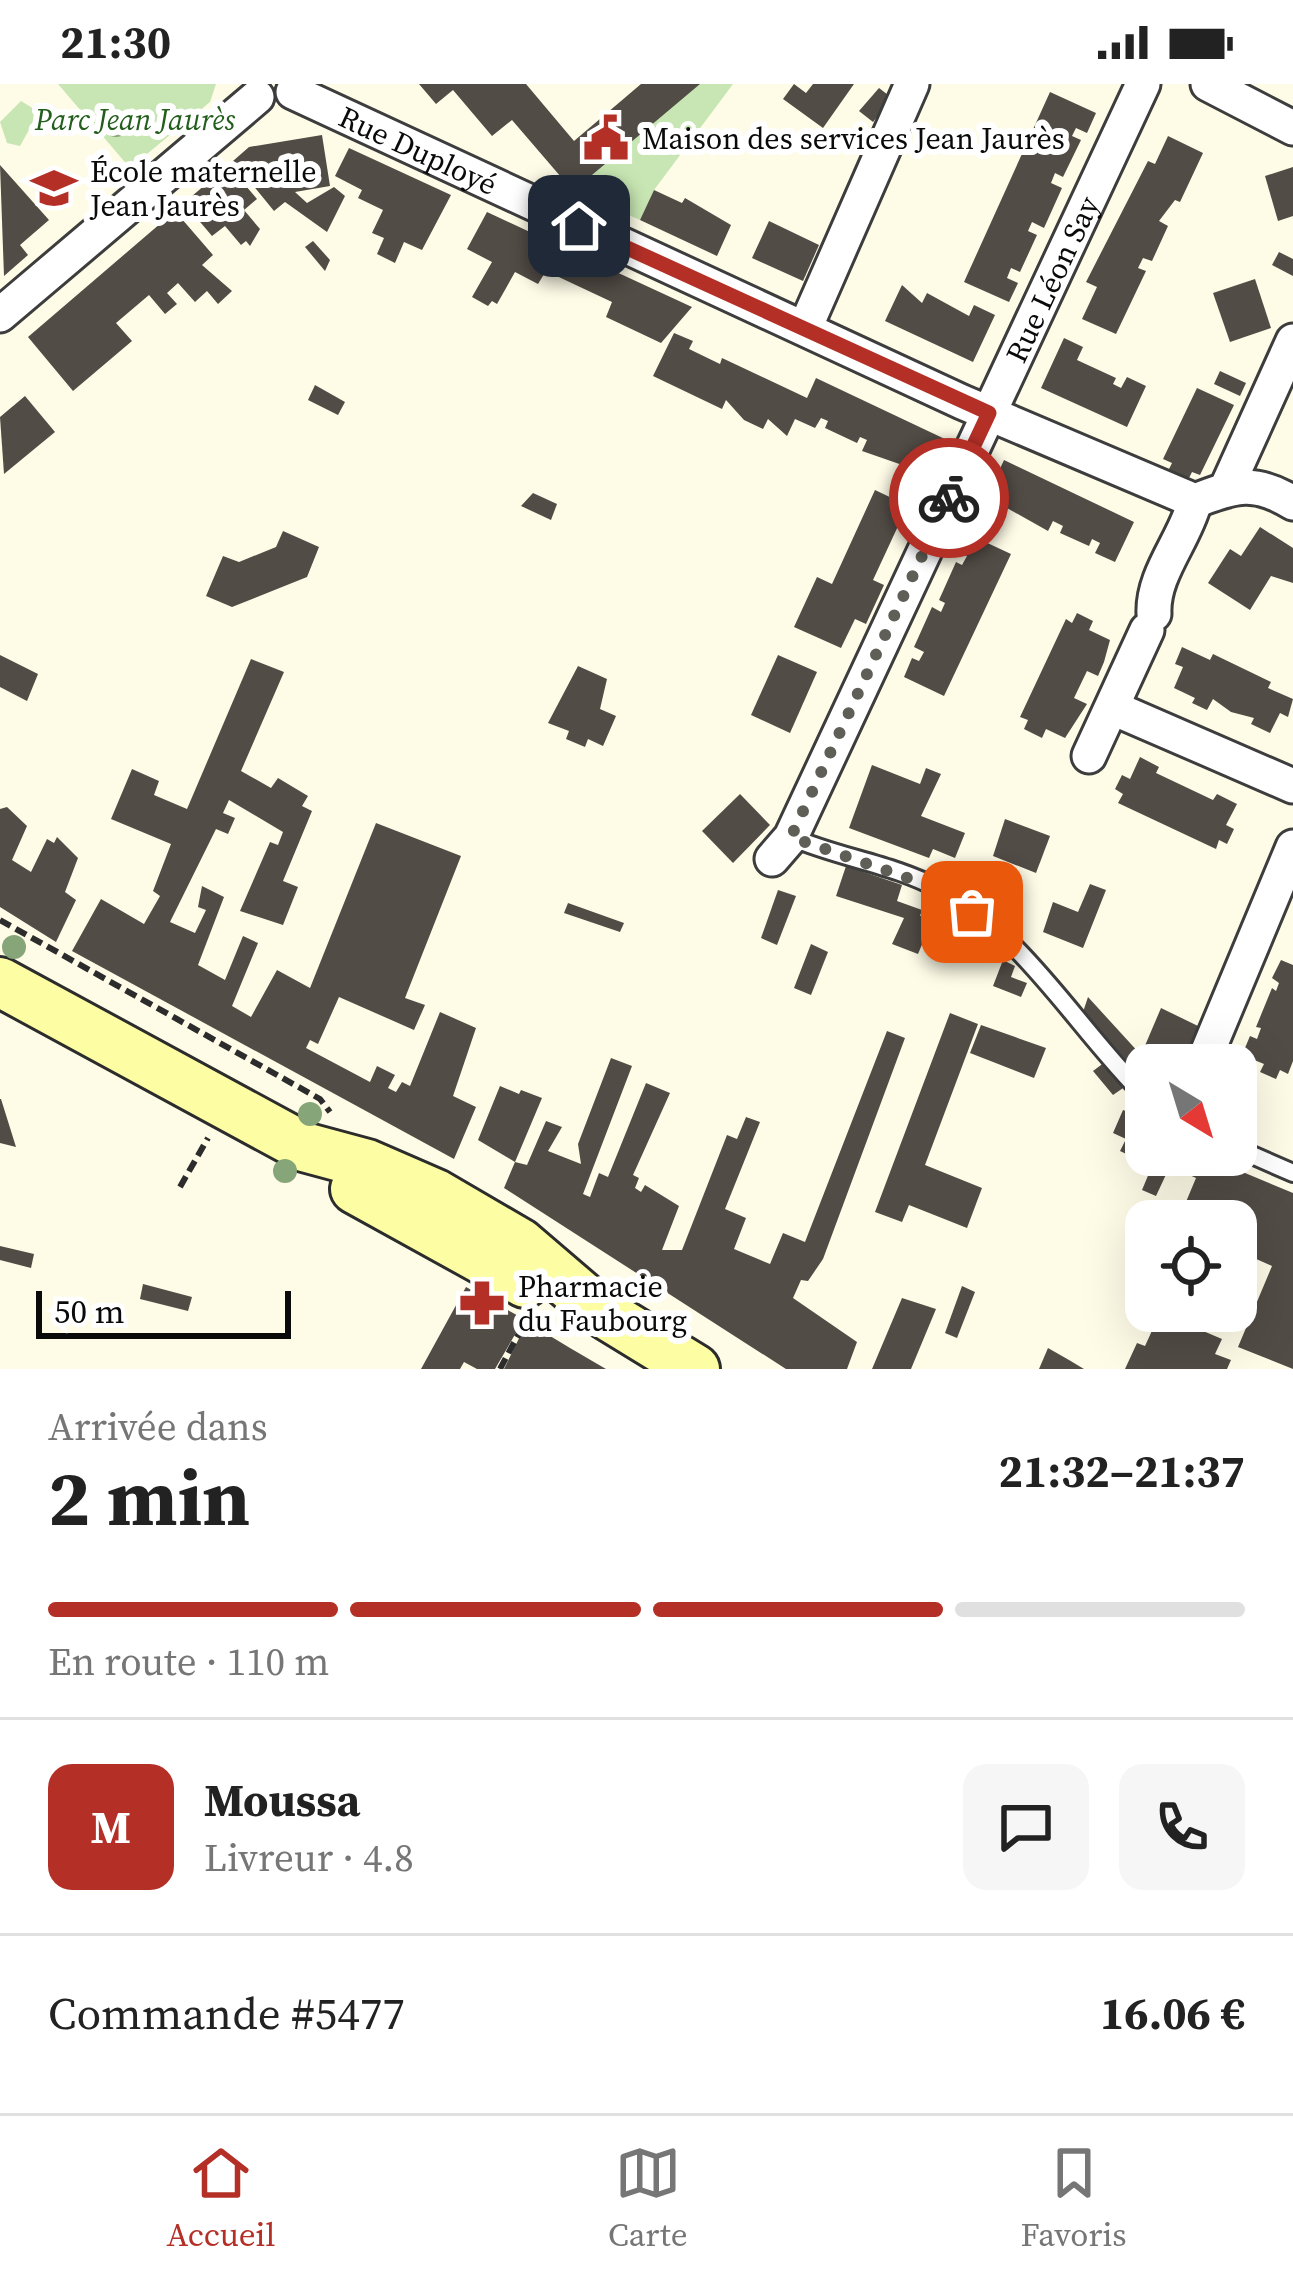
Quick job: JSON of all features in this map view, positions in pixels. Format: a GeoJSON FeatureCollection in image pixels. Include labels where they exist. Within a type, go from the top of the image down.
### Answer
{"type":"FeatureCollection","features":[{"type":"Feature","properties":{"kind":"main road"},"geometry":{"type":"LineString","coordinates":[[0,959],[52,1007]]}},
{"type":"Feature","properties":{"kind":"main road"},"geometry":{"type":"LineString","coordinates":[[0,982],[318,1131],[368,1164],[436,1194],[520,1243],[597,1309],[694,1369]]}},
{"type":"Feature","properties":{"kind":"main road"},"geometry":{"type":"LineString","coordinates":[[318,1131],[335,1179],[542,1293],[597,1309]]}},
{"type":"Feature","properties":{"kind":"street"},"geometry":{"type":"LineString","coordinates":[[805,328],[912,84]]}},
{"type":"Feature","properties":{"kind":"street","name":"Rue Léon Say"},"geometry":{"type":"LineString","coordinates":[[782,848],[1144,84]]}},
{"type":"Feature","properties":{"kind":"street"},"geometry":{"type":"LineString","coordinates":[[1208,84],[1293,128]]}},
{"type":"Feature","properties":{"kind":"street"},"geometry":{"type":"LineString","coordinates":[[0,315],[254,91],[277,104],[294,88]]}},
{"type":"Feature","properties":{"kind":"street","name":"Rue Duployé"},"geometry":{"type":"LineString","coordinates":[[294,88],[989,413],[1211,495],[1262,484],[1293,503]]}},
{"type":"Feature","properties":{"kind":"street"},"geometry":{"type":"LineString","coordinates":[[1088,756],[1150,622],[1153,592],[1293,341]]}},
{"type":"Feature","properties":{"kind":"street"},"geometry":{"type":"LineString","coordinates":[[1113,708],[1293,786]]}},
{"type":"Feature","properties":{"kind":"street"},"geometry":{"type":"LineString","coordinates":[[1211,1044],[1293,848]]}},
{"type":"Feature","properties":{"kind":"lane"},"geometry":{"type":"LineString","coordinates":[[782,848],[939,889],[1006,941],[1125,1074]]}},
{"type":"Feature","properties":{"kind":"lane"},"geometry":{"type":"LineString","coordinates":[[1257,1157],[1293,1172]]}},
{"type":"Feature","properties":{"kind":"path"},"geometry":{"type":"LineString","coordinates":[[0,920],[320,1099],[318,1131]]}},
{"type":"Feature","properties":{"kind":"path"},"geometry":{"type":"LineString","coordinates":[[180,1187],[205,1143]]}},
{"type":"Feature","properties":{"kind":"path"},"geometry":{"type":"LineString","coordinates":[[500,1369],[542,1293]]}},
{"type":"Feature","properties":{"kind":"green space","name":"Parc Jean Jaurès"},"geometry":{"type":"Polygon","coordinates":[[[58,84],[216,84],[210,102],[130,168],[58,84]]]}},
{"type":"Feature","properties":{"kind":"green space"},"geometry":{"type":"Polygon","coordinates":[[[699,84],[733,84],[654,190],[640,220],[573,191],[699,84]]]}},
{"type":"Feature","properties":{"kind":"green space"},"geometry":{"type":"Polygon","coordinates":[[[21,101],[39,112],[20,146],[7,143],[0,122],[21,101]]]}},
{"type":"Feature","properties":{"kind":"building","name":"Maison des services Jean Jaurès"},"geometry":{"type":"Polygon","coordinates":[[[419,84],[526,84],[574,141],[641,84],[700,84],[573,191],[512,120],[492,136],[453,90],[436,104],[419,84]]]}},
{"type":"Feature","properties":{"kind":"building"},"geometry":{"type":"Polygon","coordinates":[[[794,84],[806,93],[813,84],[854,84],[823,128],[783,99],[794,84]]]}},
{"type":"Feature","properties":{"kind":"building"},"geometry":{"type":"Polygon","coordinates":[[[879,88],[892,98],[873,122],[859,111],[879,88]]]}},
{"type":"Feature","properties":{"kind":"building"},"geometry":{"type":"Polygon","coordinates":[[[1050,92],[1096,113],[1087,133],[1076,128],[1072,136],[1081,140],[1063,177],[1055,173],[1051,183],[1062,188],[1044,228],[1032,222],[1028,231],[1037,235],[1020,272],[1011,268],[1007,278],[1018,283],[1009,302],[964,282],[1050,92]]]}},
{"type":"Feature","properties":{"kind":"building"},"geometry":{"type":"Polygon","coordinates":[[[322,135],[330,186],[295,192],[307,203],[334,187],[345,196],[327,232],[285,202],[274,211],[233,161],[249,147],[322,135]]]}},
{"type":"Feature","properties":{"kind":"building"},"geometry":{"type":"Polygon","coordinates":[[[1168,136],[1203,153],[1180,202],[1175,200],[1159,221],[1168,226],[1152,261],[1143,258],[1138,268],[1146,271],[1116,334],[1082,319],[1097,287],[1086,282],[1148,161],[1155,164],[1168,136]]]}},
{"type":"Feature","properties":{"kind":"building"},"geometry":{"type":"Polygon","coordinates":[[[349,148],[451,195],[422,250],[404,242],[395,263],[377,254],[384,238],[372,233],[383,210],[358,198],[362,190],[335,176],[349,148]]]}},
{"type":"Feature","properties":{"kind":"building"},"geometry":{"type":"Polygon","coordinates":[[[0,165],[49,220],[20,245],[28,255],[4,276],[0,165]]]}},
{"type":"Feature","properties":{"kind":"building"},"geometry":{"type":"Polygon","coordinates":[[[228,165],[257,199],[244,210],[260,229],[250,246],[246,241],[241,245],[225,226],[212,236],[184,203],[228,165]]]}},
{"type":"Feature","properties":{"kind":"building"},"geometry":{"type":"Polygon","coordinates":[[[1293,167],[1293,216],[1278,221],[1265,176],[1293,167]]]}},
{"type":"Feature","properties":{"kind":"building"},"geometry":{"type":"Polygon","coordinates":[[[654,190],[682,203],[685,198],[731,225],[717,256],[640,220],[654,190]]]}},
{"type":"Feature","properties":{"kind":"building"},"geometry":{"type":"Polygon","coordinates":[[[175,211],[213,255],[202,265],[232,291],[218,304],[207,291],[195,302],[178,283],[167,293],[177,304],[165,314],[149,295],[116,323],[132,341],[73,391],[28,337],[175,211]]]}},
{"type":"Feature","properties":{"kind":"building"},"geometry":{"type":"Polygon","coordinates":[[[487,212],[692,307],[661,343],[606,317],[612,302],[546,271],[538,284],[515,272],[497,304],[492,301],[488,306],[472,297],[492,262],[467,249],[487,212]]]}},
{"type":"Feature","properties":{"kind":"building"},"geometry":{"type":"Polygon","coordinates":[[[769,221],[819,245],[803,281],[752,258],[769,221]]]}},
{"type":"Feature","properties":{"kind":"building"},"geometry":{"type":"Polygon","coordinates":[[[313,241],[330,260],[325,271],[305,247],[313,241]]]}},
{"type":"Feature","properties":{"kind":"building"},"geometry":{"type":"Polygon","coordinates":[[[1279,252],[1293,259],[1293,276],[1272,265],[1279,252]]]}},
{"type":"Feature","properties":{"kind":"building"},"geometry":{"type":"Polygon","coordinates":[[[1255,279],[1271,328],[1230,342],[1213,293],[1255,279]]]}},
{"type":"Feature","properties":{"kind":"building"},"geometry":{"type":"Polygon","coordinates":[[[902,285],[922,303],[927,293],[969,316],[974,305],[995,315],[973,362],[885,321],[902,285]]]}},
{"type":"Feature","properties":{"kind":"building"},"geometry":{"type":"Polygon","coordinates":[[[674,333],[693,341],[689,349],[720,364],[722,358],[807,398],[816,378],[947,440],[923,491],[902,481],[908,467],[862,451],[867,440],[860,437],[857,443],[825,428],[828,421],[821,418],[815,428],[795,419],[787,436],[768,419],[763,429],[744,420],[726,400],[722,409],[653,376],[674,333]]]}},
{"type":"Feature","properties":{"kind":"building"},"geometry":{"type":"Polygon","coordinates":[[[1064,338],[1083,347],[1077,360],[1116,378],[1113,384],[1121,388],[1127,377],[1146,386],[1127,427],[1041,388],[1064,338]]]}},
{"type":"Feature","properties":{"kind":"building"},"geometry":{"type":"Polygon","coordinates":[[[1220,371],[1246,383],[1240,396],[1214,384],[1220,371]]]}},
{"type":"Feature","properties":{"kind":"building"},"geometry":{"type":"Polygon","coordinates":[[[315,385],[345,402],[338,415],[308,400],[315,385]]]}},
{"type":"Feature","properties":{"kind":"building"},"geometry":{"type":"Polygon","coordinates":[[[1197,388],[1234,405],[1200,475],[1192,472],[1187,482],[1167,473],[1172,463],[1163,459],[1197,388]]]}},
{"type":"Feature","properties":{"kind":"building"},"geometry":{"type":"Polygon","coordinates":[[[25,396],[55,432],[4,474],[0,417],[25,396]]]}},
{"type":"Feature","properties":{"kind":"building"},"geometry":{"type":"Polygon","coordinates":[[[1004,460],[1134,522],[1115,562],[1095,553],[1100,543],[1092,539],[1089,546],[1060,533],[1063,526],[1053,521],[1048,531],[1007,508],[1001,522],[980,512],[1004,460]]]}},
{"type":"Feature","properties":{"kind":"building"},"geometry":{"type":"Polygon","coordinates":[[[875,490],[919,511],[910,529],[899,524],[873,580],[884,585],[866,624],[855,619],[841,648],[794,627],[817,577],[832,584],[875,490]]]}},
{"type":"Feature","properties":{"kind":"building"},"geometry":{"type":"Polygon","coordinates":[[[533,493],[557,504],[551,520],[521,506],[533,493]]]}},
{"type":"Feature","properties":{"kind":"building"},"geometry":{"type":"Polygon","coordinates":[[[1260,527],[1293,548],[1293,583],[1271,576],[1250,610],[1208,583],[1230,549],[1241,556],[1260,527]]]}},
{"type":"Feature","properties":{"kind":"building"},"geometry":{"type":"Polygon","coordinates":[[[283,531],[319,547],[307,577],[232,607],[206,596],[223,556],[239,562],[276,547],[283,531]]]}},
{"type":"Feature","properties":{"kind":"building"},"geometry":{"type":"Polygon","coordinates":[[[966,533],[1011,554],[944,696],[904,677],[912,658],[919,661],[924,652],[914,647],[932,607],[941,612],[945,603],[939,600],[956,562],[962,565],[967,556],[957,552],[966,533]]]}},
{"type":"Feature","properties":{"kind":"building"},"geometry":{"type":"Polygon","coordinates":[[[1077,613],[1093,621],[1089,630],[1110,640],[1104,662],[1098,676],[1087,671],[1074,698],[1087,704],[1065,738],[1046,729],[1042,738],[1024,729],[1028,720],[1020,717],[1066,619],[1072,623],[1077,613]]]}},
{"type":"Feature","properties":{"kind":"building"},"geometry":{"type":"Polygon","coordinates":[[[1182,647],[1210,660],[1213,654],[1271,682],[1268,688],[1293,699],[1288,717],[1280,713],[1270,733],[1251,724],[1254,718],[1231,712],[1213,699],[1207,710],[1192,703],[1195,698],[1174,688],[1183,667],[1175,664],[1182,647]]]}},
{"type":"Feature","properties":{"kind":"building"},"geometry":{"type":"Polygon","coordinates":[[[0,655],[38,674],[27,701],[0,687],[0,655]]]}},
{"type":"Feature","properties":{"kind":"building"},"geometry":{"type":"Polygon","coordinates":[[[778,655],[817,672],[790,733],[751,715],[778,655]]]}},
{"type":"Feature","properties":{"kind":"building"},"geometry":{"type":"Polygon","coordinates":[[[251,659],[284,672],[241,771],[271,788],[278,778],[308,796],[302,806],[312,811],[283,881],[298,887],[283,925],[240,911],[270,842],[278,845],[283,832],[229,800],[223,813],[235,818],[228,834],[216,829],[170,922],[195,933],[206,910],[198,907],[202,886],[224,897],[198,965],[225,980],[243,936],[258,943],[232,1006],[251,1017],[277,970],[310,988],[376,823],[461,856],[405,998],[425,1005],[414,1030],[339,997],[318,1044],[310,1040],[306,1048],[370,1082],[377,1066],[395,1075],[388,1088],[396,1092],[402,1082],[410,1086],[440,1012],[476,1028],[453,1096],[476,1107],[454,1159],[72,951],[101,899],[144,924],[160,896],[153,891],[171,844],[111,819],[132,769],[159,781],[154,795],[187,809],[251,659]]]}},
{"type":"Feature","properties":{"kind":"building"},"geometry":{"type":"Polygon","coordinates":[[[578,666],[607,679],[600,709],[616,716],[603,746],[588,739],[585,747],[566,739],[569,731],[548,723],[578,666]]]}},
{"type":"Feature","properties":{"kind":"building"},"geometry":{"type":"Polygon","coordinates":[[[1140,757],[1159,767],[1156,773],[1213,800],[1217,794],[1237,804],[1226,825],[1234,829],[1227,844],[1219,840],[1216,849],[1118,803],[1123,794],[1115,789],[1122,775],[1130,779],[1140,757]]]}},
{"type":"Feature","properties":{"kind":"building"},"geometry":{"type":"Polygon","coordinates":[[[872,765],[920,784],[926,768],[941,774],[921,816],[965,833],[955,858],[933,849],[929,858],[849,828],[872,765]]]}},
{"type":"Feature","properties":{"kind":"building"},"geometry":{"type":"Polygon","coordinates":[[[740,794],[770,825],[733,863],[702,831],[740,794]]]}},
{"type":"Feature","properties":{"kind":"building"},"geometry":{"type":"Polygon","coordinates":[[[7,807],[27,826],[12,860],[31,872],[47,839],[54,843],[57,837],[78,858],[65,892],[76,900],[56,942],[0,907],[0,809],[7,807]]]}},
{"type":"Feature","properties":{"kind":"building"},"geometry":{"type":"Polygon","coordinates":[[[1005,819],[1050,836],[1036,873],[993,856],[1005,819]]]}},
{"type":"Feature","properties":{"kind":"building"},"geometry":{"type":"Polygon","coordinates":[[[846,866],[902,885],[897,901],[922,910],[920,916],[936,911],[918,954],[892,944],[904,918],[836,896],[846,866]]]}},
{"type":"Feature","properties":{"kind":"building"},"geometry":{"type":"Polygon","coordinates":[[[1090,884],[1106,890],[1083,948],[1043,932],[1053,902],[1078,912],[1090,884]]]}},
{"type":"Feature","properties":{"kind":"building"},"geometry":{"type":"Polygon","coordinates":[[[778,890],[796,896],[777,945],[761,938],[778,890]]]}},
{"type":"Feature","properties":{"kind":"building"},"geometry":{"type":"Polygon","coordinates":[[[568,903],[624,923],[620,932],[564,913],[568,903]]]}},
{"type":"Feature","properties":{"kind":"building"},"geometry":{"type":"Polygon","coordinates":[[[811,944],[828,952],[811,995],[794,988],[811,944]]]}},
{"type":"Feature","properties":{"kind":"building"},"geometry":{"type":"Polygon","coordinates":[[[1003,960],[1015,966],[1011,977],[1027,983],[1021,997],[993,986],[1003,960]]]}},
{"type":"Feature","properties":{"kind":"building"},"geometry":{"type":"Polygon","coordinates":[[[1281,960],[1293,965],[1293,1061],[1288,1074],[1280,1070],[1276,1079],[1260,1072],[1264,1064],[1257,1061],[1257,1044],[1247,1044],[1250,1036],[1257,1039],[1261,1028],[1256,1027],[1272,988],[1276,991],[1279,983],[1272,978],[1281,960]]]}},
{"type":"Feature","properties":{"kind":"building"},"geometry":{"type":"Polygon","coordinates":[[[1088,997],[1131,1044],[1125,1044],[1125,1059],[1083,1012],[1088,997]]]}},
{"type":"Feature","properties":{"kind":"building"},"geometry":{"type":"Polygon","coordinates":[[[1161,1008],[1198,1026],[1190,1044],[1146,1044],[1161,1008]]]}},
{"type":"Feature","properties":{"kind":"building"},"geometry":{"type":"Polygon","coordinates":[[[950,1013],[978,1024],[925,1165],[982,1188],[967,1228],[909,1205],[902,1222],[875,1212],[950,1013]]]}},
{"type":"Feature","properties":{"kind":"building"},"geometry":{"type":"Polygon","coordinates":[[[981,1025],[1046,1048],[1034,1078],[970,1053],[981,1025]]]}},
{"type":"Feature","properties":{"kind":"building"},"geometry":{"type":"Polygon","coordinates":[[[887,1031],[905,1038],[823,1259],[808,1281],[801,1280],[793,1298],[857,1342],[847,1369],[786,1369],[504,1188],[515,1162],[527,1165],[546,1121],[562,1127],[548,1151],[581,1164],[578,1144],[611,1058],[632,1066],[583,1194],[590,1197],[599,1173],[608,1177],[646,1083],[670,1093],[633,1175],[639,1178],[635,1188],[641,1192],[645,1185],[679,1206],[662,1250],[682,1250],[727,1135],[737,1139],[746,1117],[760,1122],[725,1209],[746,1218],[734,1249],[770,1264],[783,1233],[805,1242],[887,1031]]]}},
{"type":"Feature","properties":{"kind":"building"},"geometry":{"type":"Polygon","coordinates":[[[1105,1062],[1125,1087],[1113,1095],[1093,1071],[1105,1062]]]}},
{"type":"Feature","properties":{"kind":"building"},"geometry":{"type":"Polygon","coordinates":[[[500,1086],[542,1098],[515,1162],[478,1140],[500,1086]]]}},
{"type":"Feature","properties":{"kind":"building"},"geometry":{"type":"Polygon","coordinates":[[[1,1099],[16,1147],[0,1143],[1,1099]]]}},
{"type":"Feature","properties":{"kind":"building"},"geometry":{"type":"Polygon","coordinates":[[[1123,1110],[1125,1111],[1125,1139],[1113,1133],[1123,1110]]]}},
{"type":"Feature","properties":{"kind":"building"},"geometry":{"type":"Polygon","coordinates":[[[1148,1176],[1165,1176],[1156,1196],[1142,1190],[1148,1176]]]}},
{"type":"Feature","properties":{"kind":"building"},"geometry":{"type":"Polygon","coordinates":[[[1192,1176],[1252,1176],[1293,1193],[1293,1369],[1238,1347],[1244,1332],[1257,1332],[1257,1302],[1272,1266],[1257,1259],[1257,1200],[1187,1200],[1196,1178],[1192,1176]]]}},
{"type":"Feature","properties":{"kind":"building"},"geometry":{"type":"Polygon","coordinates":[[[0,1246],[34,1254],[31,1268],[0,1260],[0,1246]]]}},
{"type":"Feature","properties":{"kind":"building"},"geometry":{"type":"Polygon","coordinates":[[[143,1284],[192,1297],[188,1311],[140,1299],[143,1284]]]}},
{"type":"Feature","properties":{"kind":"building"},"geometry":{"type":"Polygon","coordinates":[[[962,1286],[975,1292],[957,1338],[945,1333],[962,1286]]]}},
{"type":"Feature","properties":{"kind":"building"},"geometry":{"type":"Polygon","coordinates":[[[466,1287],[524,1319],[495,1369],[477,1369],[464,1362],[460,1369],[421,1369],[466,1287]]]}},
{"type":"Feature","properties":{"kind":"building"},"geometry":{"type":"Polygon","coordinates":[[[902,1298],[936,1309],[911,1369],[872,1369],[902,1298]]]}},
{"type":"Feature","properties":{"kind":"building"},"geometry":{"type":"Polygon","coordinates":[[[527,1322],[570,1348],[606,1369],[504,1369],[527,1322]]]}},
{"type":"Feature","properties":{"kind":"building"},"geometry":{"type":"Polygon","coordinates":[[[1151,1332],[1206,1332],[1222,1339],[1215,1354],[1231,1360],[1227,1369],[1125,1369],[1137,1343],[1145,1346],[1151,1332]]]}},
{"type":"Feature","properties":{"kind":"building"},"geometry":{"type":"Polygon","coordinates":[[[1048,1348],[1069,1360],[1084,1369],[1039,1369],[1048,1348]]]}},
{"type":"Feature","properties":{"kind":"way so far"},"geometry":{"type":"LineString","coordinates":[[949,498],[791,837],[939,889],[972,912]]}},
{"type":"Feature","properties":{"kind":"place","name":"Maison des services Jean Jaurès"},"geometry":{"type":"Point","coordinates":[606,138]}},
{"type":"Feature","properties":{"kind":"place","name":"École maternelle Jean Jaurès"},"geometry":{"type":"Point","coordinates":[54,188]}},
{"type":"Feature","properties":{"kind":"place","name":"Pharmacie du Faubourg"},"geometry":{"type":"Point","coordinates":[482,1303]}},
{"type":"Feature","properties":{"kind":"route"},"geometry":{"type":"LineString","coordinates":[[579,226],[989,413],[949,498]]}}]}
